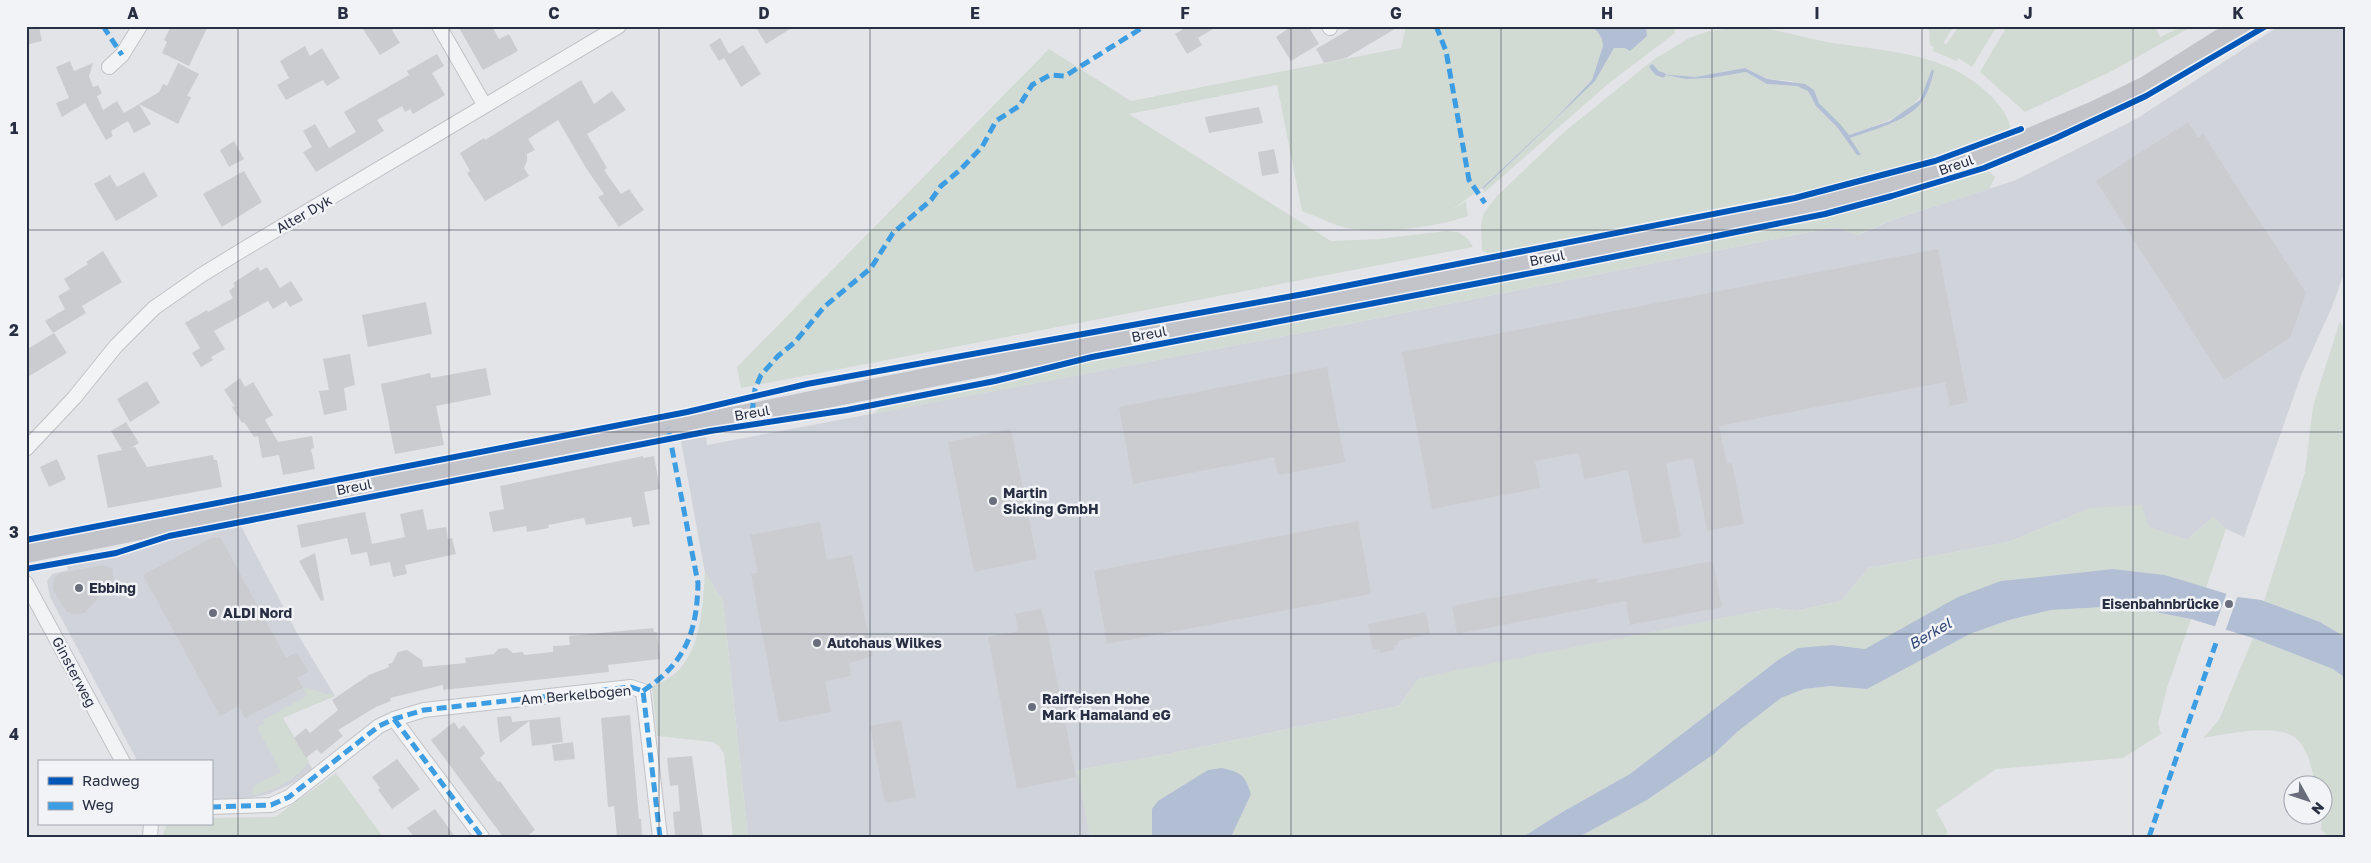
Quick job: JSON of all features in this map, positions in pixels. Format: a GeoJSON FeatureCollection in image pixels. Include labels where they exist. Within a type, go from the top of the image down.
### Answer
{"type":"FeatureCollection","features":[{"type":"Feature","properties":{"kind":"main road","name":"Breul"},"geometry":{"type":"LineString","coordinates":[[26,553],[438,470],[780,408],[1172,329],[1764,216],[1888,188],[2000,150],[2092,112],[2146,86],[2241,26]]}},
{"type":"Feature","properties":{"kind":"street"},"geometry":{"type":"LineString","coordinates":[[109,67],[122,55],[140,26]]}},
{"type":"Feature","properties":{"kind":"street"},"geometry":{"type":"LineString","coordinates":[[439,26],[485,106]]}},
{"type":"Feature","properties":{"kind":"street","name":"Alter Dyk"},"geometry":{"type":"LineString","coordinates":[[26,449],[74,398],[116,346],[154,308],[237,254],[620,26]]}},
{"type":"Feature","properties":{"kind":"street","name":"Ginsterweg"},"geometry":{"type":"LineString","coordinates":[[26,583],[122,760]]}},
{"type":"Feature","properties":{"kind":"street","name":"Am Berkelbogen"},"geometry":{"type":"LineString","coordinates":[[212,808],[271,805],[289,797],[379,726],[394,719],[424,710],[630,687],[643,691],[660,837]]}},
{"type":"Feature","properties":{"kind":"street"},"geometry":{"type":"LineString","coordinates":[[394,719],[482,837]]}},
{"type":"Feature","properties":{"kind":"shaded area"},"geometry":{"type":"Polygon","coordinates":[[[1406,26],[1589,26],[1597,31],[1602,39],[1603,46],[1592,80],[1555,119],[1482,188],[1450,211],[1466,201],[1468,216],[1456,220],[1412,228],[1366,230],[1341,226],[1302,211],[1277,85],[1129,114],[1331,241],[1379,239],[1446,231],[1458,232],[1468,239],[1473,247],[741,388],[737,367],[1049,49],[1131,101],[1401,48],[1406,26]]]}},
{"type":"Feature","properties":{"kind":"shaded area"},"geometry":{"type":"Polygon","coordinates":[[[1646,26],[1673,26],[1675,33],[1608,84],[1485,192],[1483,189],[1595,81],[1610,51],[1614,48],[1625,48],[1647,36],[1646,26]]]}},
{"type":"Feature","properties":{"kind":"shaded area"},"geometry":{"type":"Polygon","coordinates":[[[1749,26],[1827,42],[1914,56],[1934,62],[1973,80],[1990,95],[2004,111],[2011,130],[1913,165],[1830,187],[1492,256],[1482,250],[1481,224],[1484,213],[1496,197],[1563,133],[1653,60],[1689,38],[1709,31],[1749,26]],[[1745,68],[1695,77],[1663,75],[1686,79],[1711,78],[1746,72],[1767,84],[1797,86],[1807,90],[1792,81],[1767,79],[1745,68]],[[1926,87],[1920,97],[1903,112],[1882,123],[1848,135],[1826,112],[1817,97],[1808,91],[1816,106],[1837,127],[1857,155],[1861,155],[1850,138],[1893,123],[1921,102],[1926,87]]]}},
{"type":"Feature","properties":{"kind":"shaded area"},"geometry":{"type":"Polygon","coordinates":[[[1929,26],[1954,26],[1944,42],[1946,45],[1959,26],[1997,26],[1972,67],[1958,58],[1957,61],[1933,51],[1934,47],[1930,45],[1929,26]]]}},
{"type":"Feature","properties":{"kind":"shaded area"},"geometry":{"type":"Polygon","coordinates":[[[2007,26],[2155,26],[2160,37],[2183,26],[2193,26],[2112,71],[2025,112],[1980,72],[2007,26]]]}},
{"type":"Feature","properties":{"kind":"shaded area"},"geometry":{"type":"Polygon","coordinates":[[[2279,26],[2345,26],[2345,270],[2332,307],[2302,373],[2244,537],[2226,529],[2213,517],[2187,540],[2091,508],[2008,542],[1869,568],[1841,601],[1796,611],[1774,608],[1418,679],[1399,706],[1168,754],[1078,770],[1090,837],[748,837],[723,601],[705,573],[681,441],[706,437],[707,445],[1353,323],[1835,227],[1858,235],[1892,220],[2016,180],[2136,119],[2279,26]]]}},
{"type":"Feature","properties":{"kind":"shaded area"},"geometry":{"type":"Polygon","coordinates":[[[1986,168],[1995,177],[1989,189],[1892,220],[1857,235],[1835,227],[1353,323],[873,414],[880,408],[998,384],[1111,356],[1794,223],[1894,198],[1986,168]]]}},
{"type":"Feature","properties":{"kind":"shaded area"},"geometry":{"type":"Polygon","coordinates":[[[2340,321],[2345,331],[2345,637],[2320,622],[2264,601],[2305,472],[2313,406],[2340,321]]]}},
{"type":"Feature","properties":{"kind":"shaded area"},"geometry":{"type":"Polygon","coordinates":[[[2142,505],[2149,527],[2187,540],[2213,517],[2226,529],[2206,588],[2165,575],[2113,569],[2001,581],[1865,649],[1833,645],[1778,660],[1630,774],[1564,811],[1523,837],[1231,837],[1233,831],[1152,809],[1152,837],[1090,837],[1077,770],[1168,754],[1399,706],[1418,679],[1453,671],[1774,608],[1796,611],[1841,601],[1869,568],[2008,542],[2091,508],[2142,505]]]}},
{"type":"Feature","properties":{"kind":"shaded area"},"geometry":{"type":"Polygon","coordinates":[[[241,526],[297,633],[335,696],[282,718],[313,770],[291,784],[269,794],[246,799],[212,801],[212,760],[137,760],[50,597],[47,581],[52,574],[68,570],[67,566],[118,556],[139,547],[241,526]]]}},
{"type":"Feature","properties":{"kind":"shaded area"},"geometry":{"type":"Polygon","coordinates":[[[705,573],[723,601],[748,837],[733,837],[724,754],[719,746],[713,742],[657,736],[652,686],[668,679],[681,668],[690,655],[700,623],[705,573]]]}},
{"type":"Feature","properties":{"kind":"shaded area"},"geometry":{"type":"Polygon","coordinates":[[[2103,607],[2140,609],[2191,619],[2167,688],[2158,723],[2161,734],[2123,758],[1996,769],[1936,810],[1948,833],[1940,837],[1579,837],[1647,800],[1714,754],[1737,732],[1781,698],[1804,689],[1830,686],[1867,689],[1970,634],[2009,620],[2051,610],[2103,607]]]}},
{"type":"Feature","properties":{"kind":"shaded area"},"geometry":{"type":"Polygon","coordinates":[[[2253,638],[2333,669],[2345,678],[2345,837],[2330,837],[2321,830],[2321,826],[2334,826],[2334,776],[2313,776],[2306,752],[2298,740],[2285,732],[2262,730],[2236,732],[2203,738],[2219,720],[2253,638]]]}},
{"type":"Feature","properties":{"kind":"shaded area"},"geometry":{"type":"Polygon","coordinates":[[[303,687],[335,696],[283,718],[309,762],[284,784],[253,795],[253,786],[281,772],[257,727],[264,723],[263,720],[307,696],[303,687]]]}},
{"type":"Feature","properties":{"kind":"shaded area"},"geometry":{"type":"Polygon","coordinates":[[[336,773],[383,837],[162,837],[166,826],[212,826],[212,818],[275,817],[336,773]]]}},
{"type":"Feature","properties":{"kind":"water"},"geometry":{"type":"Polygon","coordinates":[[[1589,26],[1646,26],[1647,36],[1630,51],[1625,48],[1614,48],[1595,81],[1483,189],[1592,80],[1603,46],[1602,39],[1597,31],[1589,26]]]}},
{"type":"Feature","properties":{"kind":"water"},"geometry":{"type":"Polygon","coordinates":[[[1745,68],[1767,79],[1805,84],[1814,90],[1819,103],[1849,135],[1890,121],[1920,100],[1932,69],[1934,71],[1926,96],[1915,110],[1888,125],[1850,138],[1861,155],[1857,155],[1837,127],[1816,106],[1808,91],[1797,86],[1767,84],[1746,72],[1711,78],[1686,79],[1660,74],[1695,77],[1745,68]]]}},
{"type":"Feature","properties":{"kind":"water","name":"Berkel"},"geometry":{"type":"Polygon","coordinates":[[[2113,569],[2165,575],[2237,597],[2261,600],[2320,622],[2345,637],[2345,678],[2333,669],[2253,638],[2191,619],[2140,609],[2103,607],[2051,610],[2009,620],[1970,634],[1867,689],[1830,686],[1804,689],[1781,698],[1737,732],[1714,754],[1647,800],[1579,837],[1523,837],[1564,811],[1630,774],[1778,660],[1798,648],[1833,645],[1865,649],[1958,597],[2001,581],[2113,569]]]}},
{"type":"Feature","properties":{"kind":"water"},"geometry":{"type":"Polygon","coordinates":[[[1222,768],[1241,775],[1251,794],[1231,837],[1152,837],[1152,809],[1158,801],[1208,770],[1222,768]]]}},
{"type":"Feature","properties":{"kind":"pier"},"geometry":{"type":"Polygon","coordinates":[[[2227,592],[2238,595],[2225,632],[2214,629],[2227,592]]]}},
{"type":"Feature","properties":{"kind":"building"},"geometry":{"type":"Polygon","coordinates":[[[26,26],[39,26],[42,41],[26,45],[26,26]]]}},
{"type":"Feature","properties":{"kind":"building"},"geometry":{"type":"Polygon","coordinates":[[[171,26],[208,26],[189,66],[162,53],[167,42],[164,40],[171,26]]]}},
{"type":"Feature","properties":{"kind":"building"},"geometry":{"type":"Polygon","coordinates":[[[361,26],[399,26],[392,30],[400,43],[380,55],[361,26]]]}},
{"type":"Feature","properties":{"kind":"building"},"geometry":{"type":"Polygon","coordinates":[[[458,26],[492,26],[499,39],[509,34],[518,51],[483,70],[458,26]]]}},
{"type":"Feature","properties":{"kind":"building"},"geometry":{"type":"Polygon","coordinates":[[[755,26],[795,26],[766,44],[755,26]]]}},
{"type":"Feature","properties":{"kind":"building"},"geometry":{"type":"Polygon","coordinates":[[[1188,26],[1218,26],[1198,38],[1202,45],[1187,54],[1175,34],[1188,26]]]}},
{"type":"Feature","properties":{"kind":"building"},"geometry":{"type":"Polygon","coordinates":[[[1292,26],[1308,26],[1319,44],[1291,61],[1276,37],[1292,26]]]}},
{"type":"Feature","properties":{"kind":"building"},"geometry":{"type":"Polygon","coordinates":[[[1355,26],[1400,26],[1346,58],[1324,63],[1316,49],[1355,26]]]}},
{"type":"Feature","properties":{"kind":"building"},"geometry":{"type":"Polygon","coordinates":[[[720,38],[729,54],[743,45],[761,74],[741,87],[724,58],[719,61],[709,45],[720,38]]]}},
{"type":"Feature","properties":{"kind":"building"},"geometry":{"type":"Polygon","coordinates":[[[305,46],[310,56],[322,48],[340,78],[327,86],[323,80],[286,100],[277,85],[289,78],[280,61],[305,46]]]}},
{"type":"Feature","properties":{"kind":"building"},"geometry":{"type":"Polygon","coordinates":[[[437,54],[444,66],[432,73],[445,95],[413,114],[410,109],[405,112],[402,106],[377,120],[384,131],[316,172],[303,152],[312,147],[303,131],[315,124],[329,148],[356,132],[344,112],[409,75],[407,71],[437,54]]]}},
{"type":"Feature","properties":{"kind":"building"},"geometry":{"type":"Polygon","coordinates":[[[70,61],[74,71],[93,63],[89,76],[93,87],[98,85],[102,93],[97,96],[103,110],[117,101],[124,113],[139,104],[151,124],[134,133],[128,121],[111,131],[113,136],[106,140],[85,103],[62,117],[56,103],[69,98],[56,67],[70,61]]]}},
{"type":"Feature","properties":{"kind":"building"},"geometry":{"type":"Polygon","coordinates":[[[178,63],[199,74],[187,96],[191,97],[178,124],[139,104],[159,92],[163,84],[167,86],[178,63]]]}},
{"type":"Feature","properties":{"kind":"building"},"geometry":{"type":"Polygon","coordinates":[[[581,80],[594,104],[612,91],[626,110],[587,134],[607,168],[604,170],[621,194],[629,189],[644,210],[619,227],[598,197],[604,194],[586,168],[558,120],[528,139],[535,150],[527,154],[524,168],[529,176],[485,201],[467,173],[470,171],[460,153],[484,138],[485,140],[581,80]]]}},
{"type":"Feature","properties":{"kind":"building"},"geometry":{"type":"Polygon","coordinates":[[[1259,107],[1263,123],[1209,133],[1205,117],[1259,107]]]}},
{"type":"Feature","properties":{"kind":"building"},"geometry":{"type":"Polygon","coordinates":[[[2188,122],[2198,138],[2203,134],[2306,293],[2290,338],[2224,380],[2096,181],[2188,122]]]}},
{"type":"Feature","properties":{"kind":"building"},"geometry":{"type":"Polygon","coordinates":[[[234,141],[244,159],[229,167],[220,150],[234,141]]]}},
{"type":"Feature","properties":{"kind":"building"},"geometry":{"type":"Polygon","coordinates":[[[1274,149],[1279,173],[1262,176],[1258,152],[1274,149]]]}},
{"type":"Feature","properties":{"kind":"building"},"geometry":{"type":"Polygon","coordinates":[[[244,171],[262,202],[222,227],[203,194],[244,171]]]}},
{"type":"Feature","properties":{"kind":"building"},"geometry":{"type":"Polygon","coordinates":[[[144,172],[158,196],[116,221],[94,184],[110,175],[117,187],[144,172]]]}},
{"type":"Feature","properties":{"kind":"building"},"geometry":{"type":"Polygon","coordinates":[[[1938,249],[1968,402],[1950,406],[1945,382],[1719,426],[1727,464],[1732,463],[1744,524],[1707,531],[1693,458],[1666,463],[1681,537],[1643,544],[1628,470],[1584,479],[1579,453],[1535,461],[1540,488],[1432,509],[1402,352],[1938,249]]]}},
{"type":"Feature","properties":{"kind":"building"},"geometry":{"type":"Polygon","coordinates":[[[103,251],[122,282],[82,306],[86,313],[53,333],[45,321],[65,309],[58,296],[70,289],[64,279],[88,264],[86,262],[103,251]]]}},
{"type":"Feature","properties":{"kind":"building"},"geometry":{"type":"Polygon","coordinates":[[[258,267],[260,271],[267,267],[280,288],[291,281],[303,300],[290,307],[286,301],[273,309],[268,301],[214,331],[225,349],[211,357],[213,360],[201,367],[192,353],[200,348],[185,323],[233,298],[229,291],[235,286],[233,283],[258,267]]]}},
{"type":"Feature","properties":{"kind":"building"},"geometry":{"type":"Polygon","coordinates":[[[426,302],[432,334],[368,347],[362,315],[426,302]]]}},
{"type":"Feature","properties":{"kind":"building"},"geometry":{"type":"Polygon","coordinates":[[[54,333],[67,353],[26,378],[26,350],[54,333]]]}},
{"type":"Feature","properties":{"kind":"building"},"geometry":{"type":"Polygon","coordinates":[[[350,354],[355,385],[344,388],[347,410],[324,415],[319,391],[329,390],[323,359],[350,354]]]}},
{"type":"Feature","properties":{"kind":"building"},"geometry":{"type":"Polygon","coordinates":[[[1327,367],[1345,462],[1278,475],[1274,457],[1133,484],[1119,407],[1327,367]]]}},
{"type":"Feature","properties":{"kind":"building"},"geometry":{"type":"Polygon","coordinates":[[[486,368],[491,395],[436,406],[444,445],[395,454],[381,384],[430,373],[431,378],[486,368]]]}},
{"type":"Feature","properties":{"kind":"building"},"geometry":{"type":"Polygon","coordinates":[[[240,378],[245,387],[253,382],[273,415],[265,420],[278,442],[312,436],[314,448],[311,449],[315,469],[283,475],[279,455],[262,458],[258,436],[254,437],[244,422],[242,423],[232,407],[235,406],[224,390],[240,378]]]}},
{"type":"Feature","properties":{"kind":"building"},"geometry":{"type":"Polygon","coordinates":[[[147,381],[160,403],[130,422],[117,399],[147,381]]]}},
{"type":"Feature","properties":{"kind":"building"},"geometry":{"type":"Polygon","coordinates":[[[126,422],[139,443],[131,448],[135,447],[147,467],[213,455],[214,460],[217,460],[222,487],[108,508],[97,455],[122,450],[111,431],[126,422]]]}},
{"type":"Feature","properties":{"kind":"building","name":"Martin Sicking GmbH"},"geometry":{"type":"Polygon","coordinates":[[[1011,429],[1037,559],[974,572],[948,442],[1011,429]]]}},
{"type":"Feature","properties":{"kind":"building"},"geometry":{"type":"Polygon","coordinates":[[[643,456],[643,458],[654,456],[660,489],[644,492],[650,524],[633,527],[631,517],[586,525],[584,518],[548,525],[549,528],[527,532],[526,526],[493,532],[489,512],[504,509],[500,486],[643,456]]]}},
{"type":"Feature","properties":{"kind":"building"},"geometry":{"type":"Polygon","coordinates":[[[57,459],[66,479],[49,487],[40,467],[57,459]]]}},
{"type":"Feature","properties":{"kind":"building"},"geometry":{"type":"Polygon","coordinates":[[[423,509],[427,530],[446,527],[448,539],[452,538],[456,554],[405,565],[407,574],[393,577],[390,562],[370,566],[367,552],[351,555],[347,538],[301,548],[297,525],[365,512],[372,544],[405,537],[400,514],[423,509]]]}},
{"type":"Feature","properties":{"kind":"building"},"geometry":{"type":"Polygon","coordinates":[[[1358,521],[1371,594],[1107,644],[1094,571],[1358,521]]]}},
{"type":"Feature","properties":{"kind":"building","name":"Autohaus Wilkes"},"geometry":{"type":"Polygon","coordinates":[[[820,522],[827,560],[852,555],[873,656],[849,663],[851,676],[825,681],[831,712],[779,722],[751,574],[758,573],[750,535],[820,522]]]}},
{"type":"Feature","properties":{"kind":"building","name":"ALDI Nord"},"geometry":{"type":"Polygon","coordinates":[[[220,537],[286,658],[297,652],[308,672],[297,678],[303,688],[245,718],[238,706],[220,716],[143,575],[211,538],[220,537]]]}},
{"type":"Feature","properties":{"kind":"building"},"geometry":{"type":"Polygon","coordinates":[[[315,553],[324,600],[321,601],[299,561],[315,553]]]}},
{"type":"Feature","properties":{"kind":"building"},"geometry":{"type":"Polygon","coordinates":[[[1713,561],[1722,607],[1630,625],[1626,601],[1457,634],[1452,606],[1597,578],[1598,583],[1713,561]]]}},
{"type":"Feature","properties":{"kind":"building","name":"Ebbing"},"geometry":{"type":"Polygon","coordinates":[[[104,565],[113,569],[113,583],[84,613],[74,614],[67,612],[53,590],[54,578],[61,573],[104,565]]]}},
{"type":"Feature","properties":{"kind":"building","name":"Raiffeisen Hohe Mark Hamaland eG"},"geometry":{"type":"Polygon","coordinates":[[[1041,609],[1046,625],[1076,777],[1017,789],[988,637],[1018,631],[1015,614],[1041,609]]]}},
{"type":"Feature","properties":{"kind":"building"},"geometry":{"type":"Polygon","coordinates":[[[1426,612],[1430,634],[1398,641],[1398,644],[1394,646],[1395,650],[1380,653],[1379,649],[1373,650],[1368,624],[1426,612]]]}},
{"type":"Feature","properties":{"kind":"building"},"geometry":{"type":"Polygon","coordinates":[[[653,628],[654,632],[657,632],[660,659],[608,665],[609,672],[443,690],[443,685],[390,698],[391,701],[376,707],[338,730],[343,736],[321,754],[317,749],[306,758],[294,738],[306,728],[310,733],[338,710],[332,700],[369,675],[389,667],[388,664],[392,663],[398,652],[407,650],[422,660],[423,667],[466,663],[465,658],[494,654],[498,649],[507,648],[513,653],[523,652],[524,655],[553,652],[553,646],[570,645],[569,636],[653,628]]]}},
{"type":"Feature","properties":{"kind":"building"},"geometry":{"type":"Polygon","coordinates":[[[630,715],[642,837],[617,837],[614,806],[608,807],[601,718],[630,715]]]}},
{"type":"Feature","properties":{"kind":"building"},"geometry":{"type":"Polygon","coordinates":[[[511,716],[512,722],[560,717],[563,742],[532,746],[529,721],[500,743],[497,717],[511,716]]]}},
{"type":"Feature","properties":{"kind":"building"},"geometry":{"type":"Polygon","coordinates":[[[901,720],[916,797],[885,803],[870,726],[901,720]]]}},
{"type":"Feature","properties":{"kind":"building"},"geometry":{"type":"Polygon","coordinates":[[[454,722],[459,729],[464,725],[485,753],[480,758],[498,782],[500,781],[535,830],[526,837],[503,837],[431,740],[454,722]]]}},
{"type":"Feature","properties":{"kind":"building"},"geometry":{"type":"Polygon","coordinates":[[[573,742],[575,759],[554,761],[552,745],[573,742]]]}},
{"type":"Feature","properties":{"kind":"building"},"geometry":{"type":"Polygon","coordinates":[[[692,756],[703,837],[675,836],[673,812],[680,811],[678,785],[670,786],[667,758],[692,756]]]}},
{"type":"Feature","properties":{"kind":"building"},"geometry":{"type":"Polygon","coordinates":[[[397,759],[420,789],[392,809],[378,790],[380,788],[372,777],[397,759]]]}},
{"type":"Feature","properties":{"kind":"building"},"geometry":{"type":"Polygon","coordinates":[[[435,809],[455,837],[414,837],[407,828],[435,809]]]}},
{"type":"Feature","properties":{"kind":"waterway"},"geometry":{"type":"LineString","coordinates":[[1652,67],[1657,73],[1663,75]]}},
{"type":"Feature","properties":{"kind":"marked path"},"geometry":{"type":"LineString","coordinates":[[103,26],[122,55]]}},
{"type":"Feature","properties":{"kind":"marked path"},"geometry":{"type":"LineString","coordinates":[[752,413],[755,389],[761,375],[778,356],[795,342],[824,307],[871,268],[893,233],[931,200],[941,186],[960,170],[982,147],[996,121],[1019,106],[1032,85],[1050,75],[1065,76],[1145,26]]}},
{"type":"Feature","properties":{"kind":"marked path"},"geometry":{"type":"LineString","coordinates":[[1436,26],[1446,51],[1469,180],[1485,203]]}},
{"type":"Feature","properties":{"kind":"marked path"},"geometry":{"type":"LineString","coordinates":[[643,691],[679,658],[691,632],[697,601],[698,583],[668,428]]}},
{"type":"Feature","properties":{"kind":"marked path"},"geometry":{"type":"LineString","coordinates":[[2149,837],[2216,643]]}},
{"type":"Feature","properties":{"kind":"marked path"},"geometry":{"type":"LineString","coordinates":[[212,807],[271,805],[289,797],[379,726],[394,719],[424,710],[631,687],[643,691],[660,837]]}},
{"type":"Feature","properties":{"kind":"marked path"},"geometry":{"type":"LineString","coordinates":[[394,719],[482,837]]}},
{"type":"Feature","properties":{"kind":"cycle path"},"geometry":{"type":"LineString","coordinates":[[26,569],[116,553],[169,536],[710,431],[847,410],[995,381],[1092,357],[1558,268],[1825,214],[1984,168],[2056,138],[2146,96],[2266,26]]}},
{"type":"Feature","properties":{"kind":"cycle path"},"geometry":{"type":"LineString","coordinates":[[26,540],[687,412],[807,384],[1304,294],[1795,198],[1935,161],[2021,129]]}},
{"type":"Feature","properties":{"kind":"place","name":"Martin Sicking GmbH"},"geometry":{"type":"Point","coordinates":[993,501]}},
{"type":"Feature","properties":{"kind":"place","name":"Ebbing"},"geometry":{"type":"Point","coordinates":[79,588]}},
{"type":"Feature","properties":{"kind":"place","name":"Eisenbahnbrücke"},"geometry":{"type":"Point","coordinates":[2229,604]}},
{"type":"Feature","properties":{"kind":"place","name":"ALDI Nord"},"geometry":{"type":"Point","coordinates":[213,613]}},
{"type":"Feature","properties":{"kind":"place","name":"Autohaus Wilkes"},"geometry":{"type":"Point","coordinates":[817,643]}},
{"type":"Feature","properties":{"kind":"place","name":"Raiffeisen Hohe Mark Hamaland eG"},"geometry":{"type":"Point","coordinates":[1032,707]}}]}
